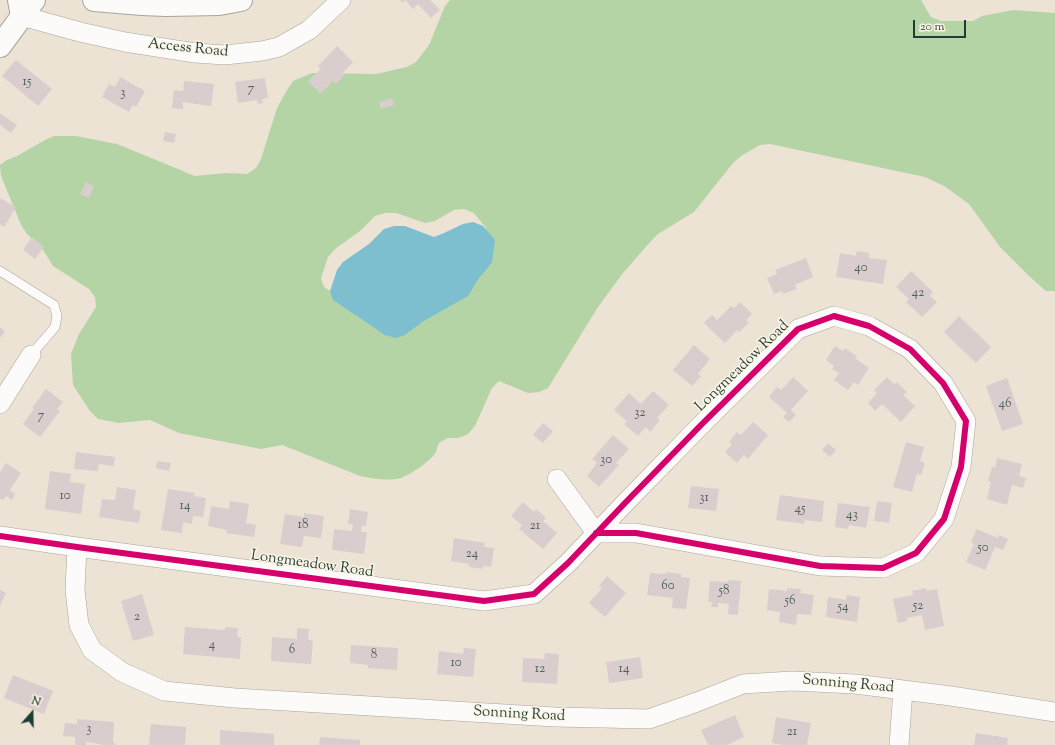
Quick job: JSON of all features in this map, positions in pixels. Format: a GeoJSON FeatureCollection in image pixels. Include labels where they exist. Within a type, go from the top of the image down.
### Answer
{"type":"FeatureCollection","features":[{"type":"Feature","properties":{"kind":"highway"},"geometry":{"type":"LineString","coordinates":[[94,0],[166,5],[241,0]]}},
{"type":"Feature","properties":{"kind":"highway"},"geometry":{"type":"LineString","coordinates":[[1,41],[25,5]]}},
{"type":"Feature","properties":{"kind":"street","name":"Access Road"},"geometry":{"type":"LineString","coordinates":[[25,5],[80,32],[125,42],[195,53],[225,55],[262,52],[279,47],[309,30],[341,0]]}},
{"type":"Feature","properties":{"kind":"street","name":"Longmeadow Road"},"geometry":{"type":"LineString","coordinates":[[0,536],[484,601],[534,594],[568,563],[596,533],[702,425],[798,329],[834,316],[869,326],[910,348],[943,383],[966,421],[961,467],[944,519],[916,553],[883,568],[820,566],[636,533],[596,533]]}},
{"type":"Feature","properties":{"kind":"street"},"geometry":{"type":"LineString","coordinates":[[0,404],[31,355]]}},
{"type":"Feature","properties":{"kind":"street"},"geometry":{"type":"LineString","coordinates":[[557,480],[596,533]]}},
{"type":"Feature","properties":{"kind":"street","name":"Sonning Road"},"geometry":{"type":"LineString","coordinates":[[76,547],[75,590],[79,625],[92,650],[122,672],[164,691],[235,698],[554,717],[649,719],[743,684],[792,681],[855,684],[951,696],[1055,712]]}},
{"type":"Feature","properties":{"kind":"street"},"geometry":{"type":"LineString","coordinates":[[899,745],[903,690]]}},
{"type":"Feature","properties":{"kind":"lane"},"geometry":{"type":"LineString","coordinates":[[0,272],[54,305],[57,316],[55,327],[31,355]]}},
{"type":"Feature","properties":{"kind":"green space"},"geometry":{"type":"Polygon","coordinates":[[[450,0],[921,0],[931,17],[941,21],[973,21],[982,16],[1013,10],[1055,13],[1055,291],[1046,291],[1030,277],[1000,247],[969,204],[944,186],[925,177],[770,144],[760,145],[741,156],[733,163],[694,212],[658,234],[623,273],[598,307],[548,388],[539,392],[528,393],[499,381],[492,388],[475,426],[468,434],[458,438],[448,438],[439,443],[436,452],[426,463],[415,471],[401,478],[380,479],[360,476],[282,445],[261,449],[179,433],[150,420],[119,423],[98,419],[90,411],[73,385],[71,354],[79,334],[96,307],[95,297],[89,289],[53,266],[42,248],[27,234],[21,225],[1,176],[0,165],[54,136],[76,136],[117,144],[195,176],[226,173],[247,174],[256,168],[261,159],[277,108],[293,81],[312,73],[376,74],[407,67],[416,62],[429,45],[445,6],[450,0]],[[464,209],[454,210],[435,221],[425,223],[396,213],[385,213],[375,216],[360,231],[335,249],[328,257],[321,278],[324,287],[376,322],[483,249],[486,228],[474,213],[464,209]]]}},
{"type":"Feature","properties":{"kind":"water"},"geometry":{"type":"Polygon","coordinates":[[[473,222],[483,226],[495,240],[492,262],[479,278],[468,296],[422,322],[405,335],[396,338],[385,335],[333,300],[330,291],[337,270],[343,262],[369,244],[384,229],[394,226],[405,226],[434,237],[463,224],[473,222]]]}},
{"type":"Feature","properties":{"kind":"building"},"geometry":{"type":"Polygon","coordinates":[[[405,0],[430,0],[440,10],[431,18],[418,4],[413,9],[405,0]]]}},
{"type":"Feature","properties":{"kind":"building"},"geometry":{"type":"Polygon","coordinates":[[[337,46],[353,62],[343,73],[345,75],[336,84],[333,81],[320,94],[308,81],[321,69],[318,66],[337,46]]]}},
{"type":"Feature","properties":{"kind":"building"},"geometry":{"type":"Polygon","coordinates":[[[16,60],[52,89],[38,106],[2,76],[16,60]]]}},
{"type":"Feature","properties":{"kind":"building"},"geometry":{"type":"Polygon","coordinates":[[[120,77],[145,91],[136,107],[133,105],[129,112],[102,97],[109,84],[115,87],[120,77]]]}},
{"type":"Feature","properties":{"kind":"building"},"geometry":{"type":"Polygon","coordinates":[[[265,78],[268,98],[262,99],[263,103],[258,104],[257,100],[238,103],[235,82],[265,78]]]}},
{"type":"Feature","properties":{"kind":"building"},"geometry":{"type":"Polygon","coordinates":[[[184,81],[214,84],[211,106],[183,102],[183,109],[172,108],[174,90],[183,91],[184,81]]]}},
{"type":"Feature","properties":{"kind":"building"},"geometry":{"type":"Polygon","coordinates":[[[392,98],[394,105],[381,109],[379,102],[392,98]]]}},
{"type":"Feature","properties":{"kind":"building"},"geometry":{"type":"Polygon","coordinates":[[[1,114],[17,125],[11,133],[0,125],[1,114]]]}},
{"type":"Feature","properties":{"kind":"building"},"geometry":{"type":"Polygon","coordinates":[[[165,132],[176,134],[174,143],[163,141],[165,132]]]}},
{"type":"Feature","properties":{"kind":"building"},"geometry":{"type":"Polygon","coordinates":[[[86,182],[94,186],[89,198],[80,194],[86,182]]]}},
{"type":"Feature","properties":{"kind":"building"},"geometry":{"type":"Polygon","coordinates":[[[0,198],[16,207],[4,227],[0,224],[0,198]]]}},
{"type":"Feature","properties":{"kind":"building"},"geometry":{"type":"Polygon","coordinates":[[[32,237],[44,247],[35,259],[23,250],[32,237]]]}},
{"type":"Feature","properties":{"kind":"building"},"geometry":{"type":"Polygon","coordinates":[[[857,251],[869,253],[869,258],[887,260],[883,284],[836,277],[840,253],[856,256],[857,251]]]}},
{"type":"Feature","properties":{"kind":"building"},"geometry":{"type":"Polygon","coordinates":[[[806,258],[813,277],[795,285],[797,289],[783,294],[782,291],[774,294],[767,278],[777,274],[775,270],[806,258]]]}},
{"type":"Feature","properties":{"kind":"building"},"geometry":{"type":"Polygon","coordinates":[[[911,271],[933,292],[930,296],[937,302],[922,317],[906,302],[909,299],[896,287],[911,271]]]}},
{"type":"Feature","properties":{"kind":"building"},"geometry":{"type":"Polygon","coordinates":[[[740,302],[752,314],[746,320],[749,323],[739,332],[737,330],[725,343],[704,323],[712,315],[717,320],[731,306],[734,308],[740,302]]]}},
{"type":"Feature","properties":{"kind":"building"},"geometry":{"type":"Polygon","coordinates":[[[959,316],[991,347],[976,363],[944,332],[959,316]]]}},
{"type":"Feature","properties":{"kind":"building"},"geometry":{"type":"Polygon","coordinates":[[[0,327],[5,331],[0,338],[0,327]]]}},
{"type":"Feature","properties":{"kind":"building"},"geometry":{"type":"Polygon","coordinates":[[[694,345],[710,359],[698,374],[701,376],[692,386],[673,370],[694,345]]]}},
{"type":"Feature","properties":{"kind":"building"},"geometry":{"type":"Polygon","coordinates":[[[835,346],[843,351],[845,348],[857,356],[855,358],[869,368],[858,385],[854,382],[848,390],[834,380],[839,373],[832,369],[834,366],[826,360],[835,346]]]}},
{"type":"Feature","properties":{"kind":"building"},"geometry":{"type":"Polygon","coordinates":[[[793,377],[808,391],[791,410],[796,415],[789,422],[783,417],[787,413],[769,397],[777,387],[781,390],[793,377]]]}},
{"type":"Feature","properties":{"kind":"building"},"geometry":{"type":"Polygon","coordinates":[[[887,377],[894,384],[897,382],[907,392],[903,395],[915,406],[901,422],[882,404],[875,411],[868,403],[877,393],[874,390],[887,377]]]}},
{"type":"Feature","properties":{"kind":"building"},"geometry":{"type":"Polygon","coordinates":[[[1007,378],[1023,424],[1002,431],[986,386],[1007,378]]]}},
{"type":"Feature","properties":{"kind":"building"},"geometry":{"type":"Polygon","coordinates":[[[46,389],[63,402],[57,409],[60,411],[40,437],[23,424],[34,409],[32,408],[46,389]]]}},
{"type":"Feature","properties":{"kind":"building"},"geometry":{"type":"Polygon","coordinates":[[[653,391],[669,405],[657,418],[660,420],[650,432],[646,427],[638,436],[624,424],[627,421],[614,410],[629,393],[641,404],[653,391]]]}},
{"type":"Feature","properties":{"kind":"building"},"geometry":{"type":"Polygon","coordinates":[[[753,422],[768,435],[748,459],[744,455],[737,463],[725,452],[732,444],[729,442],[737,432],[741,435],[753,422]]]}},
{"type":"Feature","properties":{"kind":"building"},"geometry":{"type":"Polygon","coordinates":[[[543,423],[553,431],[543,443],[533,435],[543,423]]]}},
{"type":"Feature","properties":{"kind":"building"},"geometry":{"type":"Polygon","coordinates":[[[613,435],[629,449],[616,463],[619,465],[599,487],[587,476],[597,463],[592,459],[613,435]]]}},
{"type":"Feature","properties":{"kind":"building"},"geometry":{"type":"Polygon","coordinates":[[[906,442],[924,447],[920,461],[925,463],[921,475],[917,474],[912,492],[893,487],[906,442]]]}},
{"type":"Feature","properties":{"kind":"building"},"geometry":{"type":"Polygon","coordinates":[[[828,443],[836,450],[830,457],[822,450],[828,443]]]}},
{"type":"Feature","properties":{"kind":"building"},"geometry":{"type":"Polygon","coordinates":[[[76,452],[115,457],[114,466],[99,464],[98,471],[74,469],[76,452]]]}},
{"type":"Feature","properties":{"kind":"building"},"geometry":{"type":"Polygon","coordinates":[[[997,458],[1022,464],[1019,476],[1026,478],[1023,488],[1012,485],[1007,505],[987,499],[991,482],[988,481],[992,467],[995,468],[997,458]]]}},
{"type":"Feature","properties":{"kind":"building"},"geometry":{"type":"Polygon","coordinates":[[[157,461],[171,463],[169,471],[156,468],[157,461]]]}},
{"type":"Feature","properties":{"kind":"building"},"geometry":{"type":"Polygon","coordinates":[[[6,463],[21,473],[10,490],[15,494],[12,500],[6,496],[3,500],[0,498],[0,472],[6,463]]]}},
{"type":"Feature","properties":{"kind":"building"},"geometry":{"type":"Polygon","coordinates":[[[50,471],[71,474],[70,482],[85,484],[81,514],[45,509],[50,471]]]}},
{"type":"Feature","properties":{"kind":"building"},"geometry":{"type":"Polygon","coordinates":[[[691,486],[719,489],[716,511],[688,508],[691,486]]]}},
{"type":"Feature","properties":{"kind":"building"},"geometry":{"type":"Polygon","coordinates":[[[117,487],[136,490],[133,509],[141,511],[139,523],[99,517],[102,499],[115,500],[117,487]]]}},
{"type":"Feature","properties":{"kind":"building"},"geometry":{"type":"Polygon","coordinates":[[[168,489],[195,493],[194,496],[206,498],[203,517],[193,516],[192,524],[183,522],[182,533],[161,530],[168,489]]]}},
{"type":"Feature","properties":{"kind":"building"},"geometry":{"type":"Polygon","coordinates":[[[780,495],[824,501],[822,522],[805,520],[804,524],[776,520],[780,495]]]}},
{"type":"Feature","properties":{"kind":"building"},"geometry":{"type":"Polygon","coordinates":[[[230,501],[249,504],[246,523],[256,525],[254,537],[226,533],[227,530],[208,526],[211,506],[229,509],[230,501]]]}},
{"type":"Feature","properties":{"kind":"building"},"geometry":{"type":"Polygon","coordinates":[[[877,501],[892,503],[889,523],[874,521],[877,501]]]}},
{"type":"Feature","properties":{"kind":"building"},"geometry":{"type":"Polygon","coordinates":[[[523,502],[534,512],[536,509],[546,518],[543,521],[557,533],[543,549],[519,529],[522,525],[511,516],[523,502]]]}},
{"type":"Feature","properties":{"kind":"building"},"geometry":{"type":"Polygon","coordinates":[[[838,503],[870,507],[866,528],[849,525],[848,529],[835,527],[838,503]]]}},
{"type":"Feature","properties":{"kind":"building"},"geometry":{"type":"Polygon","coordinates":[[[350,509],[368,512],[366,526],[362,526],[361,532],[367,532],[364,554],[332,550],[334,529],[352,531],[353,524],[348,524],[350,509]]]}},
{"type":"Feature","properties":{"kind":"building"},"geometry":{"type":"Polygon","coordinates":[[[304,513],[324,516],[321,538],[304,536],[302,547],[280,544],[285,514],[304,517],[304,513]]]}},
{"type":"Feature","properties":{"kind":"building"},"geometry":{"type":"Polygon","coordinates":[[[977,529],[998,538],[999,535],[1008,539],[1003,550],[995,547],[985,570],[966,562],[974,544],[971,542],[977,529]]]}},
{"type":"Feature","properties":{"kind":"building"},"geometry":{"type":"Polygon","coordinates":[[[454,538],[485,543],[484,547],[494,548],[491,567],[483,566],[482,569],[469,567],[469,564],[451,561],[454,538]]]}},
{"type":"Feature","properties":{"kind":"building"},"geometry":{"type":"Polygon","coordinates":[[[666,572],[681,574],[681,577],[690,578],[686,609],[672,608],[673,598],[647,595],[650,573],[666,574],[666,572]]]}},
{"type":"Feature","properties":{"kind":"building"},"geometry":{"type":"Polygon","coordinates":[[[607,576],[626,593],[605,617],[589,603],[602,588],[599,586],[607,576]]]}},
{"type":"Feature","properties":{"kind":"building"},"geometry":{"type":"Polygon","coordinates":[[[729,580],[741,581],[738,615],[728,614],[729,604],[718,603],[718,607],[711,607],[712,602],[708,602],[710,581],[728,582],[729,580]]]}},
{"type":"Feature","properties":{"kind":"building"},"geometry":{"type":"Polygon","coordinates":[[[787,588],[801,589],[800,593],[814,595],[811,615],[797,614],[796,625],[779,622],[780,612],[767,610],[769,589],[787,591],[787,588]]]}},
{"type":"Feature","properties":{"kind":"building"},"geometry":{"type":"Polygon","coordinates":[[[926,588],[927,591],[937,589],[944,626],[925,630],[922,615],[907,618],[907,621],[898,623],[893,599],[913,595],[912,591],[926,588]]]}},
{"type":"Feature","properties":{"kind":"building"},"geometry":{"type":"Polygon","coordinates":[[[0,590],[6,593],[0,606],[0,590]]]}},
{"type":"Feature","properties":{"kind":"building"},"geometry":{"type":"Polygon","coordinates":[[[142,594],[154,635],[133,641],[121,601],[142,594]]]}},
{"type":"Feature","properties":{"kind":"building"},"geometry":{"type":"Polygon","coordinates":[[[847,595],[860,597],[857,622],[826,617],[828,597],[846,600],[847,595]]]}},
{"type":"Feature","properties":{"kind":"building"},"geometry":{"type":"Polygon","coordinates":[[[185,627],[225,630],[225,627],[238,628],[237,637],[241,637],[240,659],[183,654],[185,627]]]}},
{"type":"Feature","properties":{"kind":"building"},"geometry":{"type":"Polygon","coordinates":[[[297,628],[309,629],[308,640],[313,641],[311,664],[271,661],[272,637],[297,639],[297,628]]]}},
{"type":"Feature","properties":{"kind":"building"},"geometry":{"type":"Polygon","coordinates":[[[351,645],[398,648],[397,670],[368,668],[368,665],[350,663],[351,645]]]}},
{"type":"Feature","properties":{"kind":"building"},"geometry":{"type":"Polygon","coordinates":[[[464,648],[476,649],[473,677],[437,674],[439,651],[463,654],[464,648]]]}},
{"type":"Feature","properties":{"kind":"building"},"geometry":{"type":"Polygon","coordinates":[[[545,653],[559,654],[557,684],[522,682],[523,658],[544,659],[545,653]]]}},
{"type":"Feature","properties":{"kind":"building"},"geometry":{"type":"Polygon","coordinates":[[[640,657],[643,678],[609,683],[606,662],[640,657]]]}},
{"type":"Feature","properties":{"kind":"building"},"geometry":{"type":"Polygon","coordinates":[[[13,675],[53,691],[44,714],[4,698],[13,675]]]}},
{"type":"Feature","properties":{"kind":"building"},"geometry":{"type":"Polygon","coordinates":[[[735,715],[744,737],[727,745],[708,745],[701,730],[735,715]]]}},
{"type":"Feature","properties":{"kind":"building"},"geometry":{"type":"Polygon","coordinates":[[[776,717],[811,723],[807,745],[783,745],[772,743],[776,717]]]}},
{"type":"Feature","properties":{"kind":"building"},"geometry":{"type":"Polygon","coordinates":[[[77,719],[114,722],[113,743],[115,743],[115,745],[101,745],[86,742],[86,745],[75,745],[75,737],[63,736],[65,723],[77,724],[77,719]]]}},
{"type":"Feature","properties":{"kind":"building"},"geometry":{"type":"Polygon","coordinates":[[[151,724],[186,727],[185,745],[149,745],[151,724]]]}},
{"type":"Feature","properties":{"kind":"building"},"geometry":{"type":"Polygon","coordinates":[[[220,730],[274,734],[274,745],[220,745],[220,730]]]}},
{"type":"Feature","properties":{"kind":"building"},"geometry":{"type":"Polygon","coordinates":[[[976,733],[1008,738],[1007,745],[974,745],[976,733]]]}},
{"type":"Feature","properties":{"kind":"building"},"geometry":{"type":"Polygon","coordinates":[[[320,737],[360,740],[360,745],[319,745],[320,737]]]}},
{"type":"Feature","properties":{"kind":"cycle path"},"geometry":{"type":"LineString","coordinates":[[0,536],[484,601],[534,594],[568,563],[625,503],[701,425],[798,329],[834,316],[869,326],[910,349],[943,383],[966,421],[961,467],[944,519],[916,553],[883,568],[820,566],[636,533],[596,533]]}}]}
